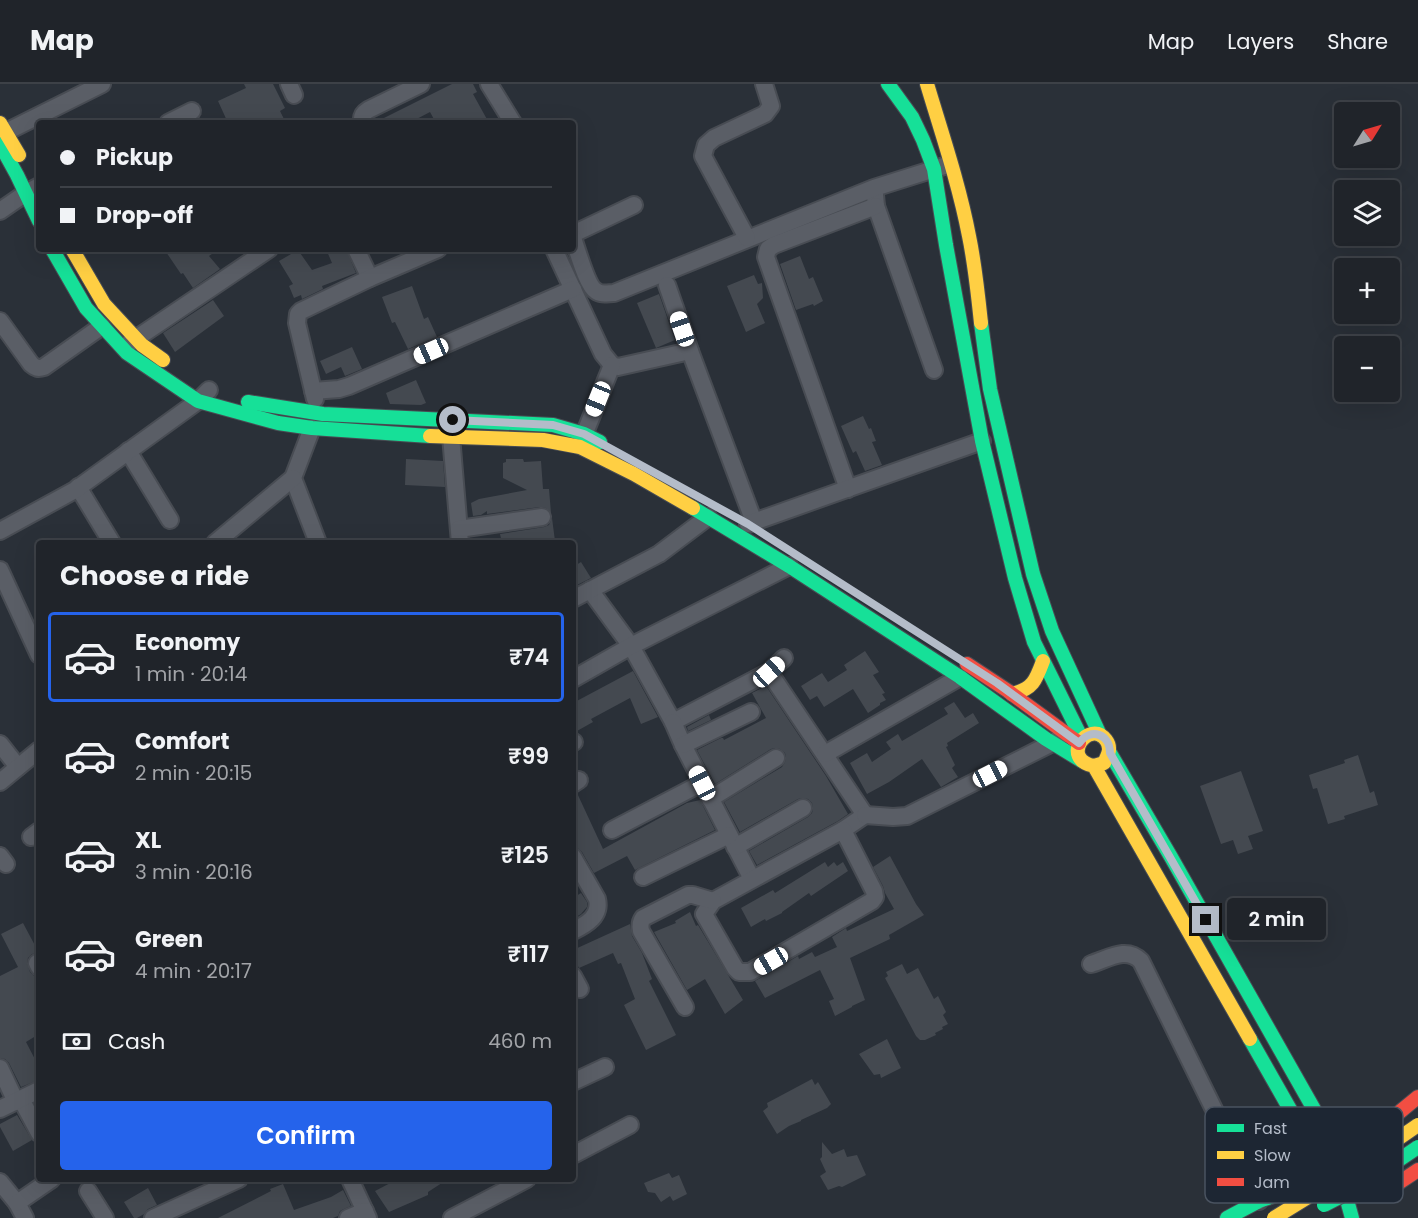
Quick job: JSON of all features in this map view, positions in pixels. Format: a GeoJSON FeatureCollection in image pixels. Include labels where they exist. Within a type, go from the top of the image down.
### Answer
{"type":"FeatureCollection","features":[{"type":"Feature","properties":{"kind":"main road"},"geometry":{"type":"LineString","coordinates":[[888,84],[912,117],[934,169],[982,441],[1015,578],[1034,642],[1043,661],[1070,740],[1088,764]]}},
{"type":"Feature","properties":{"kind":"main road"},"geometry":{"type":"LineString","coordinates":[[927,84],[951,164],[969,236],[989,381],[1033,574],[1052,631],[1100,735],[1108,742],[1110,753],[1313,1107]]}},
{"type":"Feature","properties":{"kind":"main road"},"geometry":{"type":"LineString","coordinates":[[2,133],[35,189]]}},
{"type":"Feature","properties":{"kind":"main road"},"geometry":{"type":"LineString","coordinates":[[54,252],[86,308],[102,326],[129,343],[142,345],[176,369]]}},
{"type":"Feature","properties":{"kind":"main road"},"geometry":{"type":"LineString","coordinates":[[74,252],[97,294],[129,343],[127,354],[201,392],[278,423],[315,421],[540,424],[565,428],[634,474],[712,512],[770,554],[792,556],[960,677],[1070,740],[1090,734],[1100,735]]}},
{"type":"Feature","properties":{"kind":"main road"},"geometry":{"type":"LineString","coordinates":[[315,421],[451,436],[582,440]]}},
{"type":"Feature","properties":{"kind":"main road"},"geometry":{"type":"LineString","coordinates":[[747,521],[766,535]]}},
{"type":"Feature","properties":{"kind":"main road"},"geometry":{"type":"LineString","coordinates":[[770,554],[792,556]]}},
{"type":"Feature","properties":{"kind":"main road"},"geometry":{"type":"LineString","coordinates":[[958,658],[1012,694],[1070,740],[1088,764],[1288,1107]]}},
{"type":"Feature","properties":{"kind":"main road"},"geometry":{"type":"LineString","coordinates":[[1012,694],[1034,685],[1043,661]]}},
{"type":"Feature","properties":{"kind":"main road"},"geometry":{"type":"LineString","coordinates":[[1088,764],[1104,763],[1110,753]]}},
{"type":"Feature","properties":{"kind":"main road"},"geometry":{"type":"LineString","coordinates":[[1403,1109],[1418,1097]]}},
{"type":"Feature","properties":{"kind":"main road"},"geometry":{"type":"LineString","coordinates":[[1403,1135],[1418,1125]]}},
{"type":"Feature","properties":{"kind":"main road"},"geometry":{"type":"LineString","coordinates":[[1403,1157],[1418,1147]]}},
{"type":"Feature","properties":{"kind":"main road"},"geometry":{"type":"LineString","coordinates":[[1403,1180],[1418,1170]]}},
{"type":"Feature","properties":{"kind":"main road"},"geometry":{"type":"LineString","coordinates":[[1227,1218],[1255,1203]]}},
{"type":"Feature","properties":{"kind":"main road"},"geometry":{"type":"LineString","coordinates":[[1274,1218],[1298,1203]]}},
{"type":"Feature","properties":{"kind":"main road"},"geometry":{"type":"LineString","coordinates":[[1324,1211],[1343,1203]]}},
{"type":"Feature","properties":{"kind":"main road"},"geometry":{"type":"LineString","coordinates":[[1349,1203],[1352,1218]]}},
{"type":"Feature","properties":{"kind":"street"},"geometry":{"type":"LineString","coordinates":[[2,133],[102,84]]}},
{"type":"Feature","properties":{"kind":"street"},"geometry":{"type":"LineString","coordinates":[[362,120],[364,113],[368,110],[421,84]]}},
{"type":"Feature","properties":{"kind":"street"},"geometry":{"type":"LineString","coordinates":[[489,84],[511,120]]}},
{"type":"Feature","properties":{"kind":"street"},"geometry":{"type":"LineString","coordinates":[[747,238],[704,156],[706,145],[714,138],[765,114],[771,106],[764,84]]}},
{"type":"Feature","properties":{"kind":"street"},"geometry":{"type":"LineString","coordinates":[[174,120],[192,111]]}},
{"type":"Feature","properties":{"kind":"street"},"geometry":{"type":"LineString","coordinates":[[576,244],[591,286],[597,292],[614,293],[874,188],[951,164]]}},
{"type":"Feature","properties":{"kind":"street"},"geometry":{"type":"LineString","coordinates":[[874,188],[876,206],[934,370]]}},
{"type":"Feature","properties":{"kind":"street"},"geometry":{"type":"LineString","coordinates":[[0,212],[35,189]]}},
{"type":"Feature","properties":{"kind":"street"},"geometry":{"type":"LineString","coordinates":[[576,234],[634,205]]}},
{"type":"Feature","properties":{"kind":"street"},"geometry":{"type":"LineString","coordinates":[[849,489],[766,257],[768,249],[774,244],[876,206]]}},
{"type":"Feature","properties":{"kind":"street"},"geometry":{"type":"LineString","coordinates":[[129,343],[265,252]]}},
{"type":"Feature","properties":{"kind":"street"},"geometry":{"type":"LineString","coordinates":[[357,252],[370,278]]}},
{"type":"Feature","properties":{"kind":"street"},"geometry":{"type":"LineString","coordinates":[[219,540],[293,478],[315,421],[313,391],[297,323],[298,314],[370,278],[431,252]]}},
{"type":"Feature","properties":{"kind":"street"},"geometry":{"type":"LineString","coordinates":[[555,252],[603,354],[612,365],[618,367],[690,351]]}},
{"type":"Feature","properties":{"kind":"street"},"geometry":{"type":"LineString","coordinates":[[667,285],[747,521],[849,489],[982,441]]}},
{"type":"Feature","properties":{"kind":"street"},"geometry":{"type":"LineString","coordinates":[[313,391],[350,386],[573,289]]}},
{"type":"Feature","properties":{"kind":"street"},"geometry":{"type":"LineString","coordinates":[[0,321],[31,364],[40,369],[102,326]]}},
{"type":"Feature","properties":{"kind":"street"},"geometry":{"type":"LineString","coordinates":[[582,440],[612,365]]}},
{"type":"Feature","properties":{"kind":"street"},"geometry":{"type":"LineString","coordinates":[[2,525],[78,487],[128,451],[201,392]]}},
{"type":"Feature","properties":{"kind":"street"},"geometry":{"type":"LineString","coordinates":[[451,436],[459,536],[542,517]]}},
{"type":"Feature","properties":{"kind":"street"},"geometry":{"type":"LineString","coordinates":[[128,451],[170,520]]}},
{"type":"Feature","properties":{"kind":"street"},"geometry":{"type":"LineString","coordinates":[[293,478],[317,540]]}},
{"type":"Feature","properties":{"kind":"street"},"geometry":{"type":"LineString","coordinates":[[78,487],[110,540]]}},
{"type":"Feature","properties":{"kind":"street"},"geometry":{"type":"LineString","coordinates":[[576,597],[659,554],[712,512]]}},
{"type":"Feature","properties":{"kind":"street"},"geometry":{"type":"LineString","coordinates":[[576,677],[792,556]]}},
{"type":"Feature","properties":{"kind":"street"},"geometry":{"type":"LineString","coordinates":[[1,574],[36,649]]}},
{"type":"Feature","properties":{"kind":"street"},"geometry":{"type":"LineString","coordinates":[[590,590],[632,646],[752,879]]}},
{"type":"Feature","properties":{"kind":"street"},"geometry":{"type":"LineString","coordinates":[[673,722],[769,672],[784,658]]}},
{"type":"Feature","properties":{"kind":"street"},"geometry":{"type":"LineString","coordinates":[[769,672],[865,815]]}},
{"type":"Feature","properties":{"kind":"street"},"geometry":{"type":"LineString","coordinates":[[825,754],[960,677]]}},
{"type":"Feature","properties":{"kind":"street"},"geometry":{"type":"LineString","coordinates":[[682,745],[752,712]]}},
{"type":"Feature","properties":{"kind":"street"},"geometry":{"type":"LineString","coordinates":[[843,830],[875,897],[872,901],[750,972],[739,972],[704,914],[713,901],[843,830],[865,815],[907,816],[1070,740]]}},
{"type":"Feature","properties":{"kind":"street"},"geometry":{"type":"LineString","coordinates":[[0,744],[18,767]]}},
{"type":"Feature","properties":{"kind":"street"},"geometry":{"type":"LineString","coordinates":[[0,782],[36,752]]}},
{"type":"Feature","properties":{"kind":"street"},"geometry":{"type":"LineString","coordinates":[[710,799],[776,758]]}},
{"type":"Feature","properties":{"kind":"street"},"geometry":{"type":"LineString","coordinates":[[612,830],[702,783]]}},
{"type":"Feature","properties":{"kind":"street"},"geometry":{"type":"LineString","coordinates":[[643,877],[732,841],[803,808]]}},
{"type":"Feature","properties":{"kind":"street"},"geometry":{"type":"LineString","coordinates":[[576,861],[599,906],[596,915],[576,930]]}},
{"type":"Feature","properties":{"kind":"street"},"geometry":{"type":"LineString","coordinates":[[685,1007],[641,931],[641,921],[688,895],[713,901]]}},
{"type":"Feature","properties":{"kind":"street"},"geometry":{"type":"LineString","coordinates":[[1091,964],[1130,953],[1141,961],[1213,1107]]}},
{"type":"Feature","properties":{"kind":"street"},"geometry":{"type":"LineString","coordinates":[[576,1081],[605,1067]]}},
{"type":"Feature","properties":{"kind":"street"},"geometry":{"type":"LineString","coordinates":[[0,1068],[36,1128]]}},
{"type":"Feature","properties":{"kind":"street"},"geometry":{"type":"LineString","coordinates":[[0,1109],[36,1091]]}},
{"type":"Feature","properties":{"kind":"street"},"geometry":{"type":"LineString","coordinates":[[576,1153],[630,1125]]}},
{"type":"Feature","properties":{"kind":"street"},"geometry":{"type":"LineString","coordinates":[[0,1182],[17,1203],[25,1218]]}},
{"type":"Feature","properties":{"kind":"street"},"geometry":{"type":"LineString","coordinates":[[17,1203],[48,1182]]}},
{"type":"Feature","properties":{"kind":"street"},"geometry":{"type":"LineString","coordinates":[[153,1218],[184,1212],[234,1182]]}},
{"type":"Feature","properties":{"kind":"street"},"geometry":{"type":"LineString","coordinates":[[348,1218],[367,1214],[353,1182]]}},
{"type":"Feature","properties":{"kind":"street"},"geometry":{"type":"LineString","coordinates":[[452,1218],[521,1182]]}},
{"type":"Feature","properties":{"kind":"street"},"geometry":{"type":"LineString","coordinates":[[88,1191],[105,1218]]}},
{"type":"Feature","properties":{"kind":"building"},"geometry":{"type":"Polygon","coordinates":[[[244,84],[273,84],[285,108],[280,111],[284,120],[227,120],[218,101],[246,88],[244,84]]]}},
{"type":"Feature","properties":{"kind":"building"},"geometry":{"type":"Polygon","coordinates":[[[452,84],[473,84],[477,92],[473,94],[487,120],[434,120],[430,112],[415,120],[380,120],[452,84]]]}},
{"type":"Feature","properties":{"kind":"building"},"geometry":{"type":"Polygon","coordinates":[[[166,252],[215,252],[209,256],[220,269],[193,288],[183,273],[181,274],[166,252]]]}},
{"type":"Feature","properties":{"kind":"building"},"geometry":{"type":"Polygon","coordinates":[[[295,252],[299,252],[312,270],[332,263],[327,252],[347,252],[356,273],[322,286],[323,289],[302,299],[301,295],[294,298],[289,286],[293,284],[279,261],[295,252]]]}},
{"type":"Feature","properties":{"kind":"building"},"geometry":{"type":"Polygon","coordinates":[[[800,256],[809,279],[813,277],[823,301],[814,306],[813,304],[796,310],[780,264],[800,256]]]}},
{"type":"Feature","properties":{"kind":"building"},"geometry":{"type":"Polygon","coordinates":[[[754,275],[758,284],[762,283],[763,298],[757,304],[765,323],[746,332],[727,286],[754,275]]]}},
{"type":"Feature","properties":{"kind":"building"},"geometry":{"type":"Polygon","coordinates":[[[412,286],[424,319],[428,317],[437,337],[408,349],[395,322],[392,323],[382,297],[412,286]]]}},
{"type":"Feature","properties":{"kind":"building"},"geometry":{"type":"Polygon","coordinates":[[[659,294],[675,340],[656,348],[637,303],[659,294]]]}},
{"type":"Feature","properties":{"kind":"building"},"geometry":{"type":"Polygon","coordinates":[[[213,300],[224,316],[175,352],[163,333],[213,300]]]}},
{"type":"Feature","properties":{"kind":"building"},"geometry":{"type":"Polygon","coordinates":[[[352,347],[362,369],[345,376],[341,367],[326,374],[320,361],[352,347]]]}},
{"type":"Feature","properties":{"kind":"building"},"geometry":{"type":"Polygon","coordinates":[[[416,380],[426,403],[421,405],[390,404],[386,393],[416,380]]]}},
{"type":"Feature","properties":{"kind":"building"},"geometry":{"type":"Polygon","coordinates":[[[863,416],[869,429],[871,428],[876,441],[872,442],[882,465],[865,471],[856,451],[853,453],[841,426],[863,416]]]}},
{"type":"Feature","properties":{"kind":"building"},"geometry":{"type":"Polygon","coordinates":[[[406,459],[443,461],[445,487],[405,485],[406,459]]]}},
{"type":"Feature","properties":{"kind":"building"},"geometry":{"type":"Polygon","coordinates":[[[506,459],[523,459],[524,462],[541,461],[543,489],[549,489],[551,513],[546,508],[540,507],[487,514],[487,511],[473,516],[471,503],[479,499],[527,490],[503,478],[503,463],[506,459]]]}},
{"type":"Feature","properties":{"kind":"building"},"geometry":{"type":"Polygon","coordinates":[[[552,518],[555,540],[501,540],[500,534],[549,525],[552,518]]]}},
{"type":"Feature","properties":{"kind":"building"},"geometry":{"type":"Polygon","coordinates":[[[581,562],[591,578],[576,586],[576,565],[581,562]]]}},
{"type":"Feature","properties":{"kind":"building"},"geometry":{"type":"Polygon","coordinates":[[[865,651],[879,672],[873,675],[885,693],[882,694],[886,700],[868,713],[853,689],[824,707],[817,696],[810,700],[801,686],[822,673],[828,682],[847,670],[844,665],[865,651]]]}},
{"type":"Feature","properties":{"kind":"building"},"geometry":{"type":"Polygon","coordinates":[[[633,671],[658,717],[641,724],[630,698],[591,719],[593,722],[577,731],[576,701],[633,671]]]}},
{"type":"Feature","properties":{"kind":"building"},"geometry":{"type":"Polygon","coordinates":[[[766,686],[826,776],[848,814],[757,865],[749,851],[808,817],[812,813],[812,803],[808,799],[798,799],[740,832],[724,802],[782,767],[785,762],[785,753],[780,749],[771,749],[715,784],[697,750],[721,738],[724,740],[766,718],[752,693],[766,686]]]}},
{"type":"Feature","properties":{"kind":"building"},"geometry":{"type":"Polygon","coordinates":[[[954,702],[965,718],[973,713],[979,723],[947,743],[946,747],[955,765],[952,768],[958,777],[941,787],[922,759],[867,794],[850,763],[867,753],[872,762],[891,749],[886,742],[898,734],[902,741],[948,714],[944,708],[954,702]]]}},
{"type":"Feature","properties":{"kind":"building"},"geometry":{"type":"Polygon","coordinates":[[[709,715],[711,720],[688,731],[687,727],[709,715]]]}},
{"type":"Feature","properties":{"kind":"building"},"geometry":{"type":"Polygon","coordinates":[[[1358,755],[1370,793],[1374,791],[1378,805],[1328,824],[1317,788],[1313,789],[1309,775],[1345,763],[1344,760],[1358,755]]]}},
{"type":"Feature","properties":{"kind":"building"},"geometry":{"type":"Polygon","coordinates":[[[1241,771],[1263,831],[1248,836],[1253,849],[1238,854],[1233,840],[1221,844],[1200,786],[1241,771]]]}},
{"type":"Feature","properties":{"kind":"building"},"geometry":{"type":"Polygon","coordinates":[[[576,793],[603,849],[687,803],[700,800],[715,830],[635,870],[627,856],[594,873],[582,852],[576,847],[576,793]]]}},
{"type":"Feature","properties":{"kind":"building"},"geometry":{"type":"Polygon","coordinates":[[[890,856],[924,915],[889,935],[890,939],[850,958],[865,1000],[835,1016],[829,1001],[834,999],[820,970],[765,998],[755,981],[798,956],[799,959],[812,952],[815,957],[837,947],[832,937],[846,928],[847,931],[894,909],[873,867],[890,856]]]}},
{"type":"Feature","properties":{"kind":"building"},"geometry":{"type":"Polygon","coordinates":[[[825,862],[828,867],[834,862],[837,866],[843,862],[848,871],[811,896],[809,893],[782,913],[751,927],[741,908],[773,890],[775,893],[825,862]]]}},
{"type":"Feature","properties":{"kind":"building"},"geometry":{"type":"Polygon","coordinates":[[[581,893],[587,902],[587,907],[576,917],[576,896],[581,893]]]}},
{"type":"Feature","properties":{"kind":"building"},"geometry":{"type":"Polygon","coordinates":[[[690,912],[696,926],[698,925],[743,1000],[725,1014],[705,979],[687,990],[654,932],[676,923],[675,921],[690,912]]]}},
{"type":"Feature","properties":{"kind":"building"},"geometry":{"type":"Polygon","coordinates":[[[23,923],[36,947],[36,953],[28,958],[27,963],[30,972],[36,976],[36,1036],[26,1042],[36,1061],[36,1081],[21,1087],[9,1063],[0,1058],[0,976],[18,967],[1,934],[23,923]]]}},
{"type":"Feature","properties":{"kind":"building"},"geometry":{"type":"Polygon","coordinates":[[[630,924],[632,936],[642,953],[652,979],[649,981],[676,1035],[646,1050],[624,1005],[635,999],[621,963],[618,964],[613,953],[579,968],[576,962],[576,949],[630,924]]]}},
{"type":"Feature","properties":{"kind":"building"},"geometry":{"type":"Polygon","coordinates":[[[902,964],[907,974],[918,968],[934,999],[938,996],[946,1012],[943,1015],[948,1024],[935,1033],[936,1035],[925,1040],[920,1040],[916,1036],[885,978],[888,976],[886,972],[902,964]]]}},
{"type":"Feature","properties":{"kind":"building"},"geometry":{"type":"Polygon","coordinates":[[[887,1039],[901,1068],[881,1078],[880,1074],[874,1075],[859,1054],[887,1039]]]}},
{"type":"Feature","properties":{"kind":"building"},"geometry":{"type":"Polygon","coordinates":[[[812,1079],[815,1085],[818,1082],[831,1104],[777,1134],[763,1111],[768,1107],[767,1103],[812,1079]]]}},
{"type":"Feature","properties":{"kind":"building"},"geometry":{"type":"Polygon","coordinates":[[[17,1115],[32,1140],[13,1151],[0,1124],[17,1115]]]}},
{"type":"Feature","properties":{"kind":"building"},"geometry":{"type":"Polygon","coordinates":[[[822,1142],[832,1154],[844,1149],[847,1157],[857,1155],[866,1175],[842,1187],[828,1190],[820,1176],[826,1172],[820,1159],[822,1142]]]}},
{"type":"Feature","properties":{"kind":"building"},"geometry":{"type":"Polygon","coordinates":[[[669,1173],[672,1178],[679,1175],[687,1194],[673,1201],[670,1196],[661,1202],[655,1193],[648,1192],[644,1183],[669,1173]]]}},
{"type":"Feature","properties":{"kind":"building"},"geometry":{"type":"Polygon","coordinates":[[[392,1182],[443,1182],[428,1192],[428,1195],[389,1212],[375,1191],[392,1182]]]}},
{"type":"Feature","properties":{"kind":"building"},"geometry":{"type":"Polygon","coordinates":[[[283,1184],[294,1210],[331,1197],[343,1190],[351,1206],[340,1211],[338,1216],[333,1218],[218,1218],[271,1191],[270,1189],[283,1184]]]}},
{"type":"Feature","properties":{"kind":"building"},"geometry":{"type":"Polygon","coordinates":[[[148,1188],[157,1205],[134,1218],[124,1202],[148,1188]]]}},
{"type":"Feature","properties":{"kind":"traffic: fast"},"geometry":{"type":"LineString","coordinates":[[888,84],[912,117],[934,169],[982,441],[1015,578],[1034,642],[1082,739]]}},
{"type":"Feature","properties":{"kind":"traffic: fast"},"geometry":{"type":"LineString","coordinates":[[0,144],[36,215]]}},
{"type":"Feature","properties":{"kind":"traffic: fast"},"geometry":{"type":"LineString","coordinates":[[54,252],[86,308],[127,353],[198,401],[278,423],[312,428],[430,436]]}},
{"type":"Feature","properties":{"kind":"traffic: fast"},"geometry":{"type":"LineString","coordinates":[[981,323],[990,389],[1033,574],[1052,631],[1100,735]]}},
{"type":"Feature","properties":{"kind":"traffic: fast"},"geometry":{"type":"LineString","coordinates":[[248,402],[323,414],[553,425],[584,434],[600,442]]}},
{"type":"Feature","properties":{"kind":"traffic: fast"},"geometry":{"type":"LineString","coordinates":[[693,508],[789,566],[960,677],[1046,739],[1082,761]]}},
{"type":"Feature","properties":{"kind":"traffic: fast"},"geometry":{"type":"LineString","coordinates":[[1110,753],[1313,1107]]}},
{"type":"Feature","properties":{"kind":"traffic: fast"},"geometry":{"type":"LineString","coordinates":[[1250,1039],[1289,1107]]}},
{"type":"Feature","properties":{"kind":"traffic: fast"},"geometry":{"type":"LineString","coordinates":[[1403,1157],[1418,1147]]}},
{"type":"Feature","properties":{"kind":"traffic: fast"},"geometry":{"type":"LineString","coordinates":[[1227,1218],[1255,1203]]}},
{"type":"Feature","properties":{"kind":"traffic: fast"},"geometry":{"type":"LineString","coordinates":[[1324,1205],[1328,1203]]}},
{"type":"Feature","properties":{"kind":"traffic: fast"},"geometry":{"type":"LineString","coordinates":[[1348,1203],[1352,1218]]}},
{"type":"Feature","properties":{"kind":"traffic: slow"},"geometry":{"type":"LineString","coordinates":[[927,84],[965,217],[975,269],[981,323]]}},
{"type":"Feature","properties":{"kind":"traffic: slow"},"geometry":{"type":"LineString","coordinates":[[0,123],[19,155]]}},
{"type":"Feature","properties":{"kind":"traffic: slow"},"geometry":{"type":"LineString","coordinates":[[74,252],[104,304],[142,345],[163,360]]}},
{"type":"Feature","properties":{"kind":"traffic: slow"},"geometry":{"type":"LineString","coordinates":[[430,436],[543,440],[580,447],[634,474],[693,508]]}},
{"type":"Feature","properties":{"kind":"traffic: slow"},"geometry":{"type":"LineString","coordinates":[[1012,694],[1033,683],[1043,661]]}},
{"type":"Feature","properties":{"kind":"traffic: slow"},"geometry":{"type":"LineString","coordinates":[[1094,766],[1104,763],[1109,749],[1106,740],[1099,735],[1092,734],[1080,742],[1079,756],[1084,762],[1094,766],[1250,1039]]}},
{"type":"Feature","properties":{"kind":"traffic: slow"},"geometry":{"type":"LineString","coordinates":[[1403,1135],[1418,1125]]}},
{"type":"Feature","properties":{"kind":"traffic: slow"},"geometry":{"type":"LineString","coordinates":[[1274,1218],[1298,1203]]}},
{"type":"Feature","properties":{"kind":"traffic: jam"},"geometry":{"type":"LineString","coordinates":[[967,664],[1079,743]]}},
{"type":"Feature","properties":{"kind":"traffic: jam"},"geometry":{"type":"LineString","coordinates":[[1403,1109],[1418,1097]]}},
{"type":"Feature","properties":{"kind":"traffic: jam"},"geometry":{"type":"LineString","coordinates":[[1403,1180],[1418,1170]]}},
{"type":"Feature","properties":{"kind":"route"},"geometry":{"type":"LineString","coordinates":[[453,420],[553,425],[584,434],[748,524],[997,683],[1079,743],[1090,734],[1100,735],[1108,742],[1110,753],[1206,920]]}}]}
